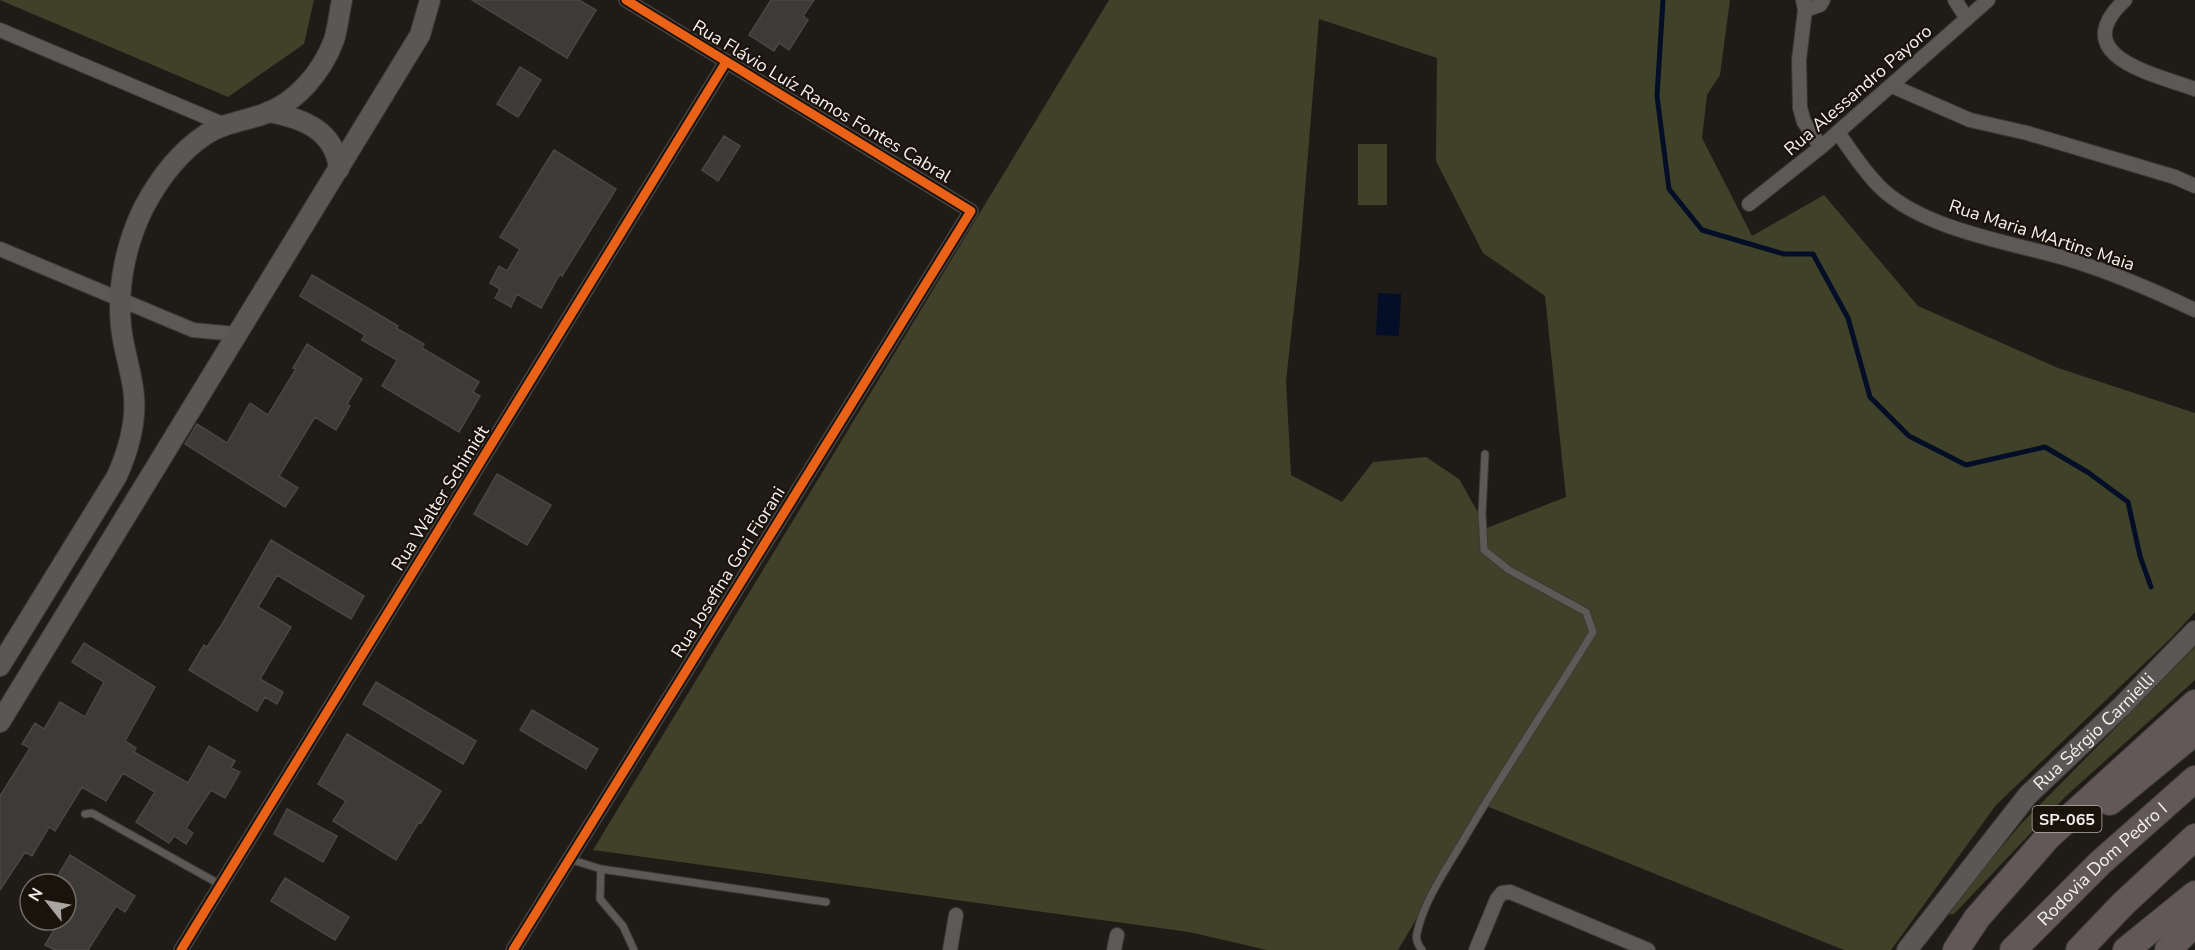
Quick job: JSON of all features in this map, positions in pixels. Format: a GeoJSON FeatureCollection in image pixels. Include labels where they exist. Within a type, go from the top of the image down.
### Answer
{"type":"FeatureCollection","features":[{"type":"Feature","properties":{"kind":"highway","name":"SP-065"},"geometry":{"type":"LineString","coordinates":[[1957,949],[1977,918],[2049,837],[2195,703]]}},
{"type":"Feature","properties":{"kind":"highway"},"geometry":{"type":"LineString","coordinates":[[1957,949],[2014,896],[2066,840],[2195,732]]}},
{"type":"Feature","properties":{"kind":"highway","name":"Rodovia Dom Pedro I"},"geometry":{"type":"LineString","coordinates":[[2013,950],[2100,863],[2195,779]]}},
{"type":"Feature","properties":{"kind":"highway"},"geometry":{"type":"LineString","coordinates":[[2079,950],[2123,904],[2195,837]]}},
{"type":"Feature","properties":{"kind":"highway"},"geometry":{"type":"LineString","coordinates":[[2126,950],[2195,894]]}},
{"type":"Feature","properties":{"kind":"highway"},"geometry":{"type":"LineString","coordinates":[[2168,950],[2195,923]]}},
{"type":"Feature","properties":{"kind":"street"},"geometry":{"type":"LineString","coordinates":[[0,666],[117,476],[127,453],[133,427],[134,390],[121,327],[120,298],[122,274],[129,244],[144,208],[166,172],[186,149],[206,134],[225,124],[268,112],[298,93],[319,70],[334,39],[342,0]]}},
{"type":"Feature","properties":{"kind":"street"},"geometry":{"type":"LineString","coordinates":[[420,35],[430,0]]}},
{"type":"Feature","properties":{"kind":"street"},"geometry":{"type":"LineString","coordinates":[[0,722],[441,0]]}},
{"type":"Feature","properties":{"kind":"street","name":"Rua Flávio Luíz Ramos Fontes Cabral"},"geometry":{"type":"LineString","coordinates":[[626,0],[971,212]]}},
{"type":"Feature","properties":{"kind":"street"},"geometry":{"type":"LineString","coordinates":[[1821,147],[1804,122],[1800,108],[1799,60],[1804,5],[1820,5],[1822,0]]}},
{"type":"Feature","properties":{"kind":"street"},"geometry":{"type":"LineString","coordinates":[[1955,0],[1967,19]]}},
{"type":"Feature","properties":{"kind":"street","name":"Rua Alessandro Payoro"},"geometry":{"type":"LineString","coordinates":[[1749,204],[1821,147],[1988,0]]}},
{"type":"Feature","properties":{"kind":"street"},"geometry":{"type":"LineString","coordinates":[[2125,0],[2109,18],[2105,28],[2105,39],[2116,58],[2195,89]]}},
{"type":"Feature","properties":{"kind":"street"},"geometry":{"type":"LineString","coordinates":[[0,30],[225,124]]}},
{"type":"Feature","properties":{"kind":"street","name":"Rua Walter Schimidt"},"geometry":{"type":"LineString","coordinates":[[181,950],[726,62]]}},
{"type":"Feature","properties":{"kind":"street"},"geometry":{"type":"LineString","coordinates":[[1892,86],[1971,120],[2027,133],[2175,177],[2195,186]]}},
{"type":"Feature","properties":{"kind":"street"},"geometry":{"type":"LineString","coordinates":[[268,112],[304,121],[320,131],[338,156],[339,169]]}},
{"type":"Feature","properties":{"kind":"street","name":"Rua Maria MArtins Maia"},"geometry":{"type":"LineString","coordinates":[[1838,132],[1883,190],[1917,212],[1966,233],[2072,261],[2140,285],[2195,310]]}},
{"type":"Feature","properties":{"kind":"street","name":"Rua Josefina Gori Fiorani"},"geometry":{"type":"LineString","coordinates":[[513,950],[971,212]]}},
{"type":"Feature","properties":{"kind":"street"},"geometry":{"type":"LineString","coordinates":[[0,249],[193,330],[236,334]]}},
{"type":"Feature","properties":{"kind":"street","name":"Rua Sérgio Carnielli"},"geometry":{"type":"LineString","coordinates":[[1907,950],[2028,795],[2122,706],[2195,631]]}},
{"type":"Feature","properties":{"kind":"street"},"geometry":{"type":"LineString","coordinates":[[1476,950],[1497,899],[1502,893],[1510,892],[1648,950]]}},
{"type":"Feature","properties":{"kind":"street"},"geometry":{"type":"LineString","coordinates":[[950,950],[956,915]]}},
{"type":"Feature","properties":{"kind":"street"},"geometry":{"type":"LineString","coordinates":[[1114,950],[1117,935]]}},
{"type":"Feature","properties":{"kind":"lane"},"geometry":{"type":"LineString","coordinates":[[1422,950],[1416,936],[1423,915],[1445,871],[1593,632],[1586,612],[1509,570],[1484,550],[1482,514],[1485,454]]}},
{"type":"Feature","properties":{"kind":"lane"},"geometry":{"type":"LineString","coordinates":[[84,814],[92,813],[221,885]]}},
{"type":"Feature","properties":{"kind":"lane"},"geometry":{"type":"LineString","coordinates":[[569,859],[601,869],[826,902]]}},
{"type":"Feature","properties":{"kind":"lane"},"geometry":{"type":"LineString","coordinates":[[601,869],[600,898],[623,926],[634,950]]}},
{"type":"Feature","properties":{"kind":"green space"},"geometry":{"type":"Polygon","coordinates":[[[0,0],[314,0],[304,44],[228,97],[0,0]]]}},
{"type":"Feature","properties":{"kind":"green space"},"geometry":{"type":"Polygon","coordinates":[[[1109,0],[1730,0],[1720,75],[1707,95],[1702,138],[1752,236],[1824,195],[1918,306],[2058,368],[2195,413],[2195,612],[2171,638],[1996,805],[1891,950],[1844,950],[1484,805],[1398,950],[1267,950],[1189,932],[593,850],[1109,0]],[[1319,19],[1299,263],[1286,381],[1291,475],[1342,502],[1373,462],[1426,457],[1459,479],[1487,528],[1566,497],[1545,296],[1483,253],[1436,161],[1437,58],[1319,19]]]}},
{"type":"Feature","properties":{"kind":"green space"},"geometry":{"type":"Polygon","coordinates":[[[1358,144],[1387,144],[1387,205],[1358,205],[1358,144]]]}},
{"type":"Feature","properties":{"kind":"green space"},"geometry":{"type":"Polygon","coordinates":[[[2195,647],[2195,680],[2066,796],[1954,914],[1944,915],[2021,824],[2195,647]]]}},
{"type":"Feature","properties":{"kind":"water"},"geometry":{"type":"Polygon","coordinates":[[[1378,293],[1401,294],[1399,336],[1376,335],[1378,293]]]}},
{"type":"Feature","properties":{"kind":"building"},"geometry":{"type":"Polygon","coordinates":[[[472,0],[579,0],[596,10],[567,58],[472,0]]]}},
{"type":"Feature","properties":{"kind":"building"},"geometry":{"type":"Polygon","coordinates":[[[771,0],[814,0],[803,16],[808,20],[789,50],[779,43],[774,51],[749,35],[771,0]]]}},
{"type":"Feature","properties":{"kind":"building"},"geometry":{"type":"Polygon","coordinates":[[[520,67],[541,80],[518,117],[497,104],[520,67]]]}},
{"type":"Feature","properties":{"kind":"building"},"geometry":{"type":"Polygon","coordinates":[[[724,136],[740,146],[718,181],[702,170],[724,136]]]}},
{"type":"Feature","properties":{"kind":"building"},"geometry":{"type":"Polygon","coordinates":[[[554,150],[616,189],[562,276],[560,274],[541,308],[517,294],[511,307],[495,298],[500,289],[490,283],[499,266],[507,271],[520,249],[500,237],[554,150]]]}},
{"type":"Feature","properties":{"kind":"building"},"geometry":{"type":"Polygon","coordinates":[[[312,275],[398,326],[396,328],[424,344],[422,348],[479,382],[473,392],[480,396],[459,432],[382,386],[397,360],[362,340],[365,335],[300,296],[312,275]]]}},
{"type":"Feature","properties":{"kind":"building"},"geometry":{"type":"Polygon","coordinates":[[[307,344],[362,379],[347,404],[350,406],[336,430],[315,417],[279,476],[298,488],[285,507],[185,444],[197,424],[227,443],[250,403],[268,415],[296,369],[293,368],[307,344]]]}},
{"type":"Feature","properties":{"kind":"building"},"geometry":{"type":"Polygon","coordinates":[[[497,474],[551,505],[527,545],[474,514],[497,474]]]}},
{"type":"Feature","properties":{"kind":"building"},"geometry":{"type":"Polygon","coordinates":[[[271,540],[364,596],[351,619],[277,575],[258,607],[291,627],[260,679],[283,692],[277,704],[265,697],[257,711],[189,670],[204,645],[207,647],[224,621],[271,540]]]}},
{"type":"Feature","properties":{"kind":"building"},"geometry":{"type":"Polygon","coordinates":[[[84,643],[155,687],[125,741],[136,748],[134,752],[188,783],[209,746],[235,761],[231,768],[240,772],[225,798],[211,790],[186,828],[193,833],[186,844],[174,836],[169,843],[136,822],[155,792],[123,773],[106,801],[82,787],[55,831],[49,827],[32,856],[25,852],[0,890],[0,796],[30,748],[22,744],[35,723],[44,729],[60,702],[85,717],[104,682],[72,662],[84,643]]]}},
{"type":"Feature","properties":{"kind":"building"},"geometry":{"type":"Polygon","coordinates":[[[376,682],[476,741],[463,764],[363,704],[376,682]]]}},
{"type":"Feature","properties":{"kind":"building"},"geometry":{"type":"Polygon","coordinates":[[[532,710],[598,749],[586,769],[520,730],[532,710]]]}},
{"type":"Feature","properties":{"kind":"building"},"geometry":{"type":"Polygon","coordinates":[[[347,734],[441,791],[396,860],[333,821],[346,801],[318,784],[347,734]]]}},
{"type":"Feature","properties":{"kind":"building"},"geometry":{"type":"Polygon","coordinates":[[[287,809],[337,836],[323,862],[274,834],[287,809]]]}},
{"type":"Feature","properties":{"kind":"building"},"geometry":{"type":"Polygon","coordinates":[[[70,855],[135,896],[125,912],[116,906],[88,950],[55,950],[45,945],[53,932],[78,932],[78,872],[60,872],[70,855]]]}},
{"type":"Feature","properties":{"kind":"building"},"geometry":{"type":"Polygon","coordinates":[[[285,878],[349,917],[335,940],[271,901],[285,878]]]}},
{"type":"Feature","properties":{"kind":"waterway"},"geometry":{"type":"LineString","coordinates":[[1663,0],[1657,96],[1669,189],[1702,230],[1784,254],[1813,254],[1848,318],[1870,397],[1909,436],[1966,465],[2045,447],[2089,473],[2128,502],[2140,556],[2151,587]]}},
{"type":"Feature","properties":{"kind":"cycle path"},"geometry":{"type":"LineString","coordinates":[[513,950],[971,211],[626,0]]}},
{"type":"Feature","properties":{"kind":"cycle path"},"geometry":{"type":"LineString","coordinates":[[181,950],[726,62]]}}]}
